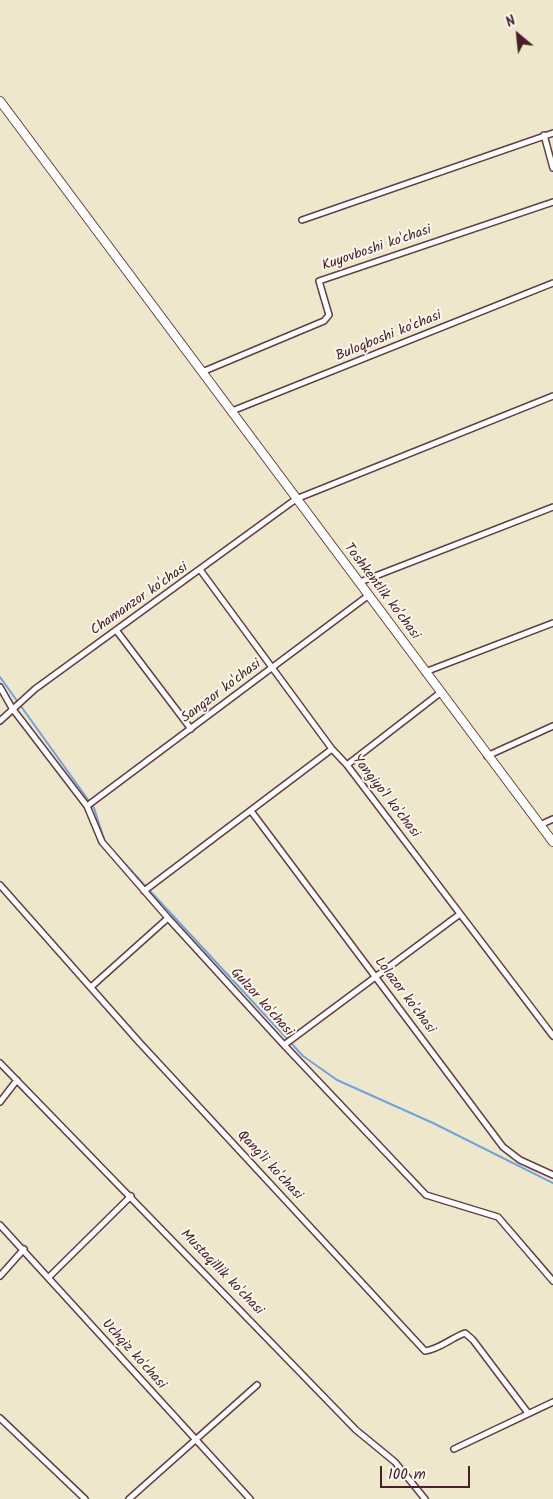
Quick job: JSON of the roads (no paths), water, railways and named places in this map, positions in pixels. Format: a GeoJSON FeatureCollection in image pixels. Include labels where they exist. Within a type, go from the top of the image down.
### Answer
{"type":"FeatureCollection","features":[{"type":"Feature","properties":{"kind":"main road","name":"Toshkentlik ko'chasi"},"geometry":{"type":"LineString","coordinates":[[0,101],[553,842]]}},
{"type":"Feature","properties":{"kind":"street"},"geometry":{"type":"LineString","coordinates":[[302,220],[553,133]]}},
{"type":"Feature","properties":{"kind":"street"},"geometry":{"type":"LineString","coordinates":[[544,135],[553,168]]}},
{"type":"Feature","properties":{"kind":"street","name":"Kuyovboshi ko'chasi"},"geometry":{"type":"LineString","coordinates":[[202,372],[324,321],[329,315],[329,309],[318,280],[553,202]]}},
{"type":"Feature","properties":{"kind":"street","name":"Buloqboshi ko'chasi"},"geometry":{"type":"LineString","coordinates":[[232,411],[553,283]]}},
{"type":"Feature","properties":{"kind":"street","name":"Chamanzor ko'chasi"},"geometry":{"type":"LineString","coordinates":[[0,721],[7,717],[12,708],[116,630],[201,571],[296,499],[553,396]]}},
{"type":"Feature","properties":{"kind":"street"},"geometry":{"type":"LineString","coordinates":[[360,582],[553,507]]}},
{"type":"Feature","properties":{"kind":"street","name":"Yangiyo'l ko'chasi"},"geometry":{"type":"LineString","coordinates":[[201,571],[332,749],[347,764],[553,1036]]}},
{"type":"Feature","properties":{"kind":"street","name":"Sangzor ko'chasi"},"geometry":{"type":"LineString","coordinates":[[87,806],[369,595]]}},
{"type":"Feature","properties":{"kind":"street"},"geometry":{"type":"LineString","coordinates":[[425,672],[553,624]]}},
{"type":"Feature","properties":{"kind":"street"},"geometry":{"type":"LineString","coordinates":[[116,630],[191,729]]}},
{"type":"Feature","properties":{"kind":"street","name":"Gulzor ko'chasi"},"geometry":{"type":"LineString","coordinates":[[0,687],[12,708],[87,806],[102,842],[168,918],[284,1045],[426,1195],[498,1217],[553,1280]]}},
{"type":"Feature","properties":{"kind":"street"},"geometry":{"type":"LineString","coordinates":[[347,764],[440,693]]}},
{"type":"Feature","properties":{"kind":"street"},"geometry":{"type":"LineString","coordinates":[[487,756],[553,726]]}},
{"type":"Feature","properties":{"kind":"street"},"geometry":{"type":"LineString","coordinates":[[144,890],[332,749]]}},
{"type":"Feature","properties":{"kind":"street","name":"Lolazor ko'chasi"},"geometry":{"type":"LineString","coordinates":[[251,811],[503,1147],[520,1160],[553,1175]]}},
{"type":"Feature","properties":{"kind":"street"},"geometry":{"type":"LineString","coordinates":[[540,825],[553,819]]}},
{"type":"Feature","properties":{"kind":"street","name":"Qang'li ko'chasi"},"geometry":{"type":"LineString","coordinates":[[0,885],[139,1042],[425,1351],[435,1349],[465,1333],[473,1340],[528,1413]]}},
{"type":"Feature","properties":{"kind":"street"},"geometry":{"type":"LineString","coordinates":[[284,1045],[460,914]]}},
{"type":"Feature","properties":{"kind":"street"},"geometry":{"type":"LineString","coordinates":[[91,987],[168,918]]}},
{"type":"Feature","properties":{"kind":"street","name":"Mustaqillik ko'chasi"},"geometry":{"type":"LineString","coordinates":[[0,1063],[356,1430],[395,1462],[425,1499]]}},
{"type":"Feature","properties":{"kind":"street"},"geometry":{"type":"LineString","coordinates":[[0,1102],[17,1080]]}},
{"type":"Feature","properties":{"kind":"street"},"geometry":{"type":"LineString","coordinates":[[49,1277],[131,1196]]}},
{"type":"Feature","properties":{"kind":"street","name":"Uchqiz ko'chasi"},"geometry":{"type":"LineString","coordinates":[[0,1225],[24,1249],[250,1499]]}},
{"type":"Feature","properties":{"kind":"street"},"geometry":{"type":"LineString","coordinates":[[0,1276],[24,1249]]}},
{"type":"Feature","properties":{"kind":"street"},"geometry":{"type":"LineString","coordinates":[[129,1499],[257,1385]]}},
{"type":"Feature","properties":{"kind":"street"},"geometry":{"type":"LineString","coordinates":[[454,1449],[553,1402]]}},
{"type":"Feature","properties":{"kind":"street"},"geometry":{"type":"LineString","coordinates":[[0,1418],[85,1499]]}},
{"type":"Feature","properties":{"kind":"waterway"},"geometry":{"type":"LineString","coordinates":[[0,677],[94,808],[105,842]]}},
{"type":"Feature","properties":{"kind":"waterway"},"geometry":{"type":"LineString","coordinates":[[113,851],[303,1056],[337,1080],[433,1123],[553,1183]]}}]}
